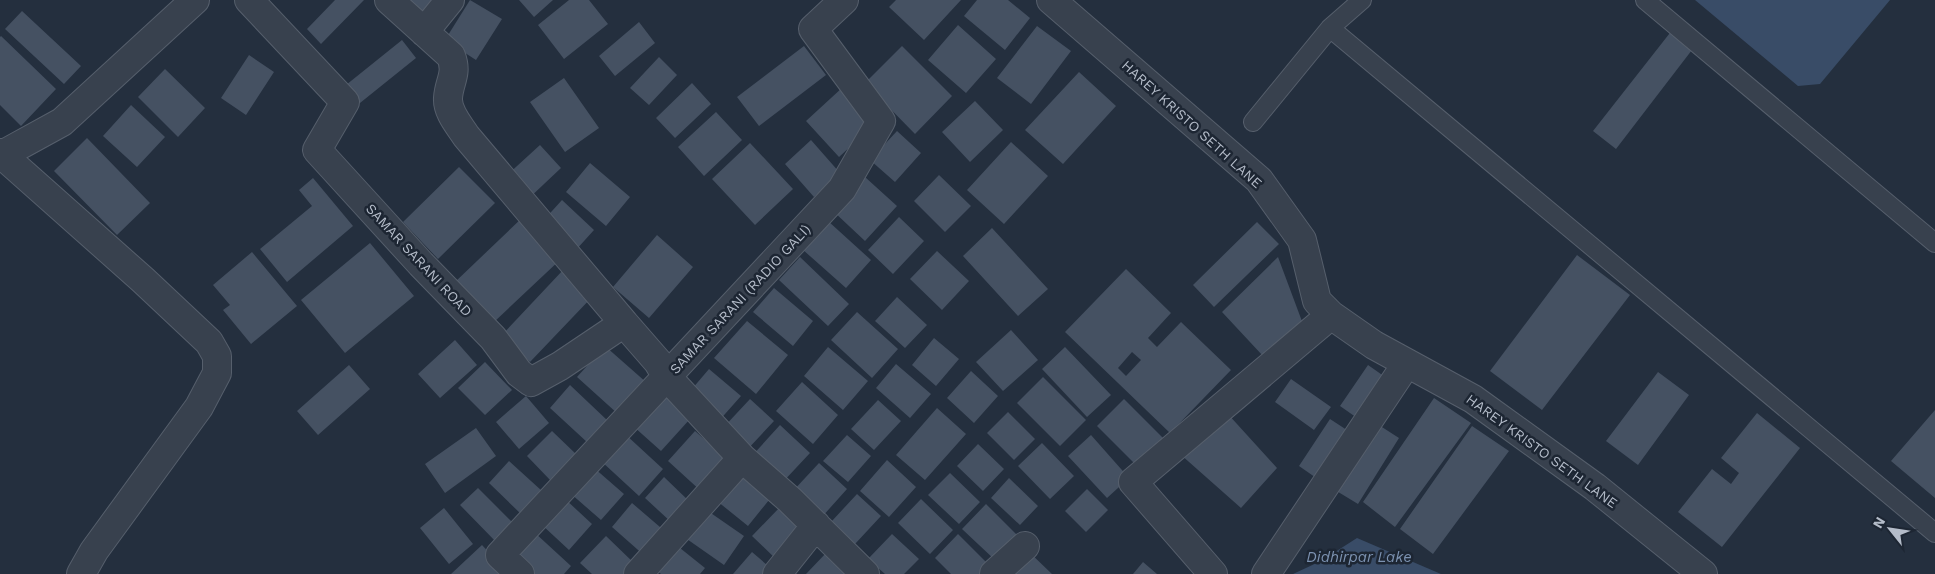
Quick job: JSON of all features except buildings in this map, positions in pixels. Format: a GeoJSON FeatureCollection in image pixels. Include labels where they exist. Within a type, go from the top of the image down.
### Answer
{"type":"FeatureCollection","features":[{"type":"Feature","properties":{"kind":"street"},"geometry":{"type":"LineString","coordinates":[[81,574],[94,551],[199,407],[217,373],[217,356],[209,342],[143,280],[1,154],[62,122],[195,0]]}},
{"type":"Feature","properties":{"kind":"street","name":"SAMAR SARANI ROAD"},"geometry":{"type":"LineString","coordinates":[[249,0],[345,102],[317,150],[421,264],[493,338],[519,373],[531,382],[560,366],[624,323]]}},
{"type":"Feature","properties":{"kind":"street"},"geometry":{"type":"LineString","coordinates":[[389,0],[451,56],[454,65],[454,76],[448,99],[449,105],[450,110],[466,136],[658,362],[667,377],[500,555],[520,574]]}},
{"type":"Feature","properties":{"kind":"street"},"geometry":{"type":"LineString","coordinates":[[424,32],[450,0]]}},
{"type":"Feature","properties":{"kind":"street","name":"SAMAR SARANI (RADIO GALI)"},"geometry":{"type":"LineString","coordinates":[[844,0],[813,29],[881,121],[842,189],[667,377],[742,458],[816,525],[865,574]]}},
{"type":"Feature","properties":{"kind":"street","name":"HAREY KRISTO SETH LANE"},"geometry":{"type":"LineString","coordinates":[[1051,0],[1259,180],[1302,240],[1317,301],[1331,315],[1374,346],[1473,398],[1595,487],[1703,574]]}},
{"type":"Feature","properties":{"kind":"street"},"geometry":{"type":"LineString","coordinates":[[1213,574],[1134,482],[1331,315]]}},
{"type":"Feature","properties":{"kind":"street"},"geometry":{"type":"LineString","coordinates":[[1266,574],[1407,363]]}},
{"type":"Feature","properties":{"kind":"street"},"geometry":{"type":"LineString","coordinates":[[638,574],[742,458]]}},
{"type":"Feature","properties":{"kind":"street"},"geometry":{"type":"LineString","coordinates":[[777,574],[816,525]]}},
{"type":"Feature","properties":{"kind":"street"},"geometry":{"type":"LineString","coordinates":[[994,574],[1025,546]]}},
{"type":"Feature","properties":{"kind":"lane"},"geometry":{"type":"LineString","coordinates":[[1253,122],[1330,28],[1362,0]]}},
{"type":"Feature","properties":{"kind":"lane"},"geometry":{"type":"LineString","coordinates":[[1645,0],[1935,243]]}},
{"type":"Feature","properties":{"kind":"lane"},"geometry":{"type":"LineString","coordinates":[[1330,28],[1935,533]]}},
{"type":"Feature","properties":{"kind":"water"},"geometry":{"type":"Polygon","coordinates":[[[1695,0],[1890,0],[1820,84],[1798,86],[1695,0]]]}},
{"type":"Feature","properties":{"kind":"water","name":"Didhirpar Lake"},"geometry":{"type":"Polygon","coordinates":[[[1357,538],[1441,574],[1293,574],[1321,561],[1357,538]]]}}]}
